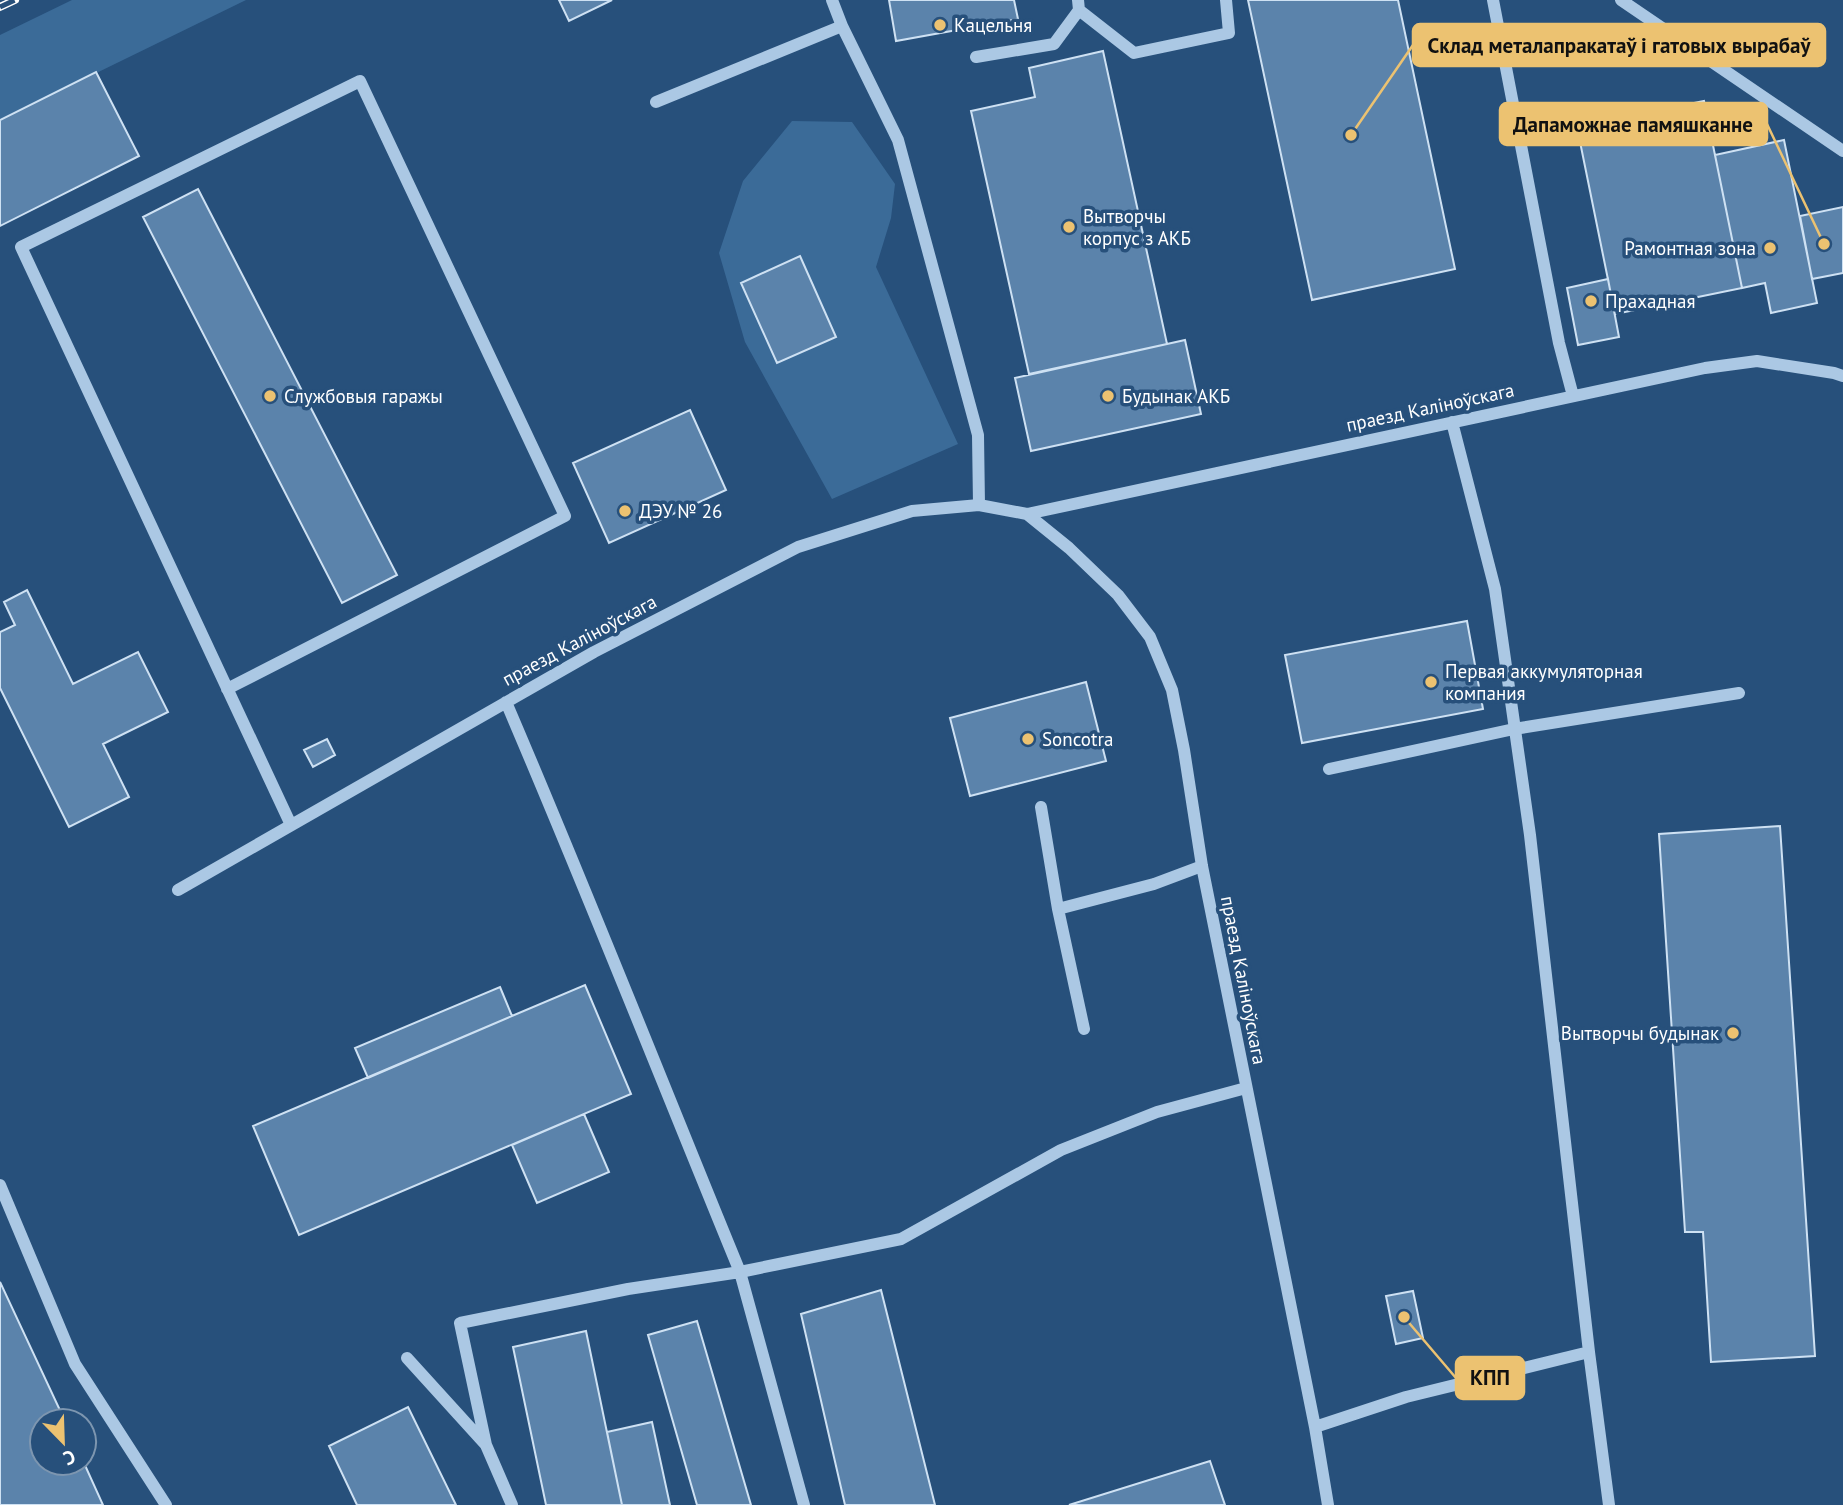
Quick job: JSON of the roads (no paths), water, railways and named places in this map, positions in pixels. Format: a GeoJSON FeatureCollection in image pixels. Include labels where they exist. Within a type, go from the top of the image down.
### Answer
{"type":"FeatureCollection","features":[{"type":"Feature","properties":{"kind":"street"},"geometry":{"type":"LineString","coordinates":[[832,0],[898,140],[978,435],[979,505]]}},
{"type":"Feature","properties":{"kind":"street"},"geometry":{"type":"LineString","coordinates":[[976,57],[1054,44],[1079,5],[1134,53],[1229,33],[1226,0]]}},
{"type":"Feature","properties":{"kind":"street"},"geometry":{"type":"LineString","coordinates":[[1493,0],[1557,329],[1573,396]]}},
{"type":"Feature","properties":{"kind":"street"},"geometry":{"type":"LineString","coordinates":[[1621,0],[1843,151]]}},
{"type":"Feature","properties":{"kind":"street"},"geometry":{"type":"LineString","coordinates":[[656,102],[842,26]]}},
{"type":"Feature","properties":{"kind":"street"},"geometry":{"type":"LineString","coordinates":[[227,688],[565,516],[360,81],[21,247],[227,688],[291,825]]}},
{"type":"Feature","properties":{"kind":"street","name":"праезд Каліноўскага"},"geometry":{"type":"LineString","coordinates":[[178,890],[594,652],[798,548],[912,511],[979,505],[1027,514],[1705,368],[1757,361],[1843,376]]}},
{"type":"Feature","properties":{"kind":"street"},"geometry":{"type":"LineString","coordinates":[[1452,422],[1495,589],[1530,835],[1609,1505]]}},
{"type":"Feature","properties":{"kind":"street","name":"праезд Каліноўскага"},"geometry":{"type":"LineString","coordinates":[[1027,514],[1069,548],[1118,595],[1150,637],[1172,690],[1202,866],[1315,1427],[1328,1505]]}},
{"type":"Feature","properties":{"kind":"street"},"geometry":{"type":"LineString","coordinates":[[1328,769],[1514,729],[1740,693]]}},
{"type":"Feature","properties":{"kind":"street"},"geometry":{"type":"LineString","coordinates":[[506,702],[740,1272],[804,1505]]}},
{"type":"Feature","properties":{"kind":"street"},"geometry":{"type":"LineString","coordinates":[[1041,807],[1058,909],[1084,1029]]}},
{"type":"Feature","properties":{"kind":"street"},"geometry":{"type":"LineString","coordinates":[[1058,909],[1154,884],[1202,866]]}},
{"type":"Feature","properties":{"kind":"street"},"geometry":{"type":"LineString","coordinates":[[512,1505],[486,1445],[460,1323],[628,1289],[740,1272],[901,1239],[1061,1150],[1157,1112],[1246,1088]]}},
{"type":"Feature","properties":{"kind":"street"},"geometry":{"type":"LineString","coordinates":[[0,1185],[75,1364],[166,1505]]}},
{"type":"Feature","properties":{"kind":"street"},"geometry":{"type":"LineString","coordinates":[[1315,1427],[1406,1397],[1589,1352]]}},
{"type":"Feature","properties":{"kind":"street"},"geometry":{"type":"LineString","coordinates":[[407,1358],[486,1445]]}},
{"type":"Feature","properties":{"kind":"railway"},"geometry":{"type":"LineString","coordinates":[[0,7],[15,0]]}},
{"type":"Feature","properties":{"kind":"place","name":"Кацельня"},"geometry":{"type":"Point","coordinates":[940,25]}},
{"type":"Feature","properties":{"kind":"place","name":"Склад металапракатаў і гатовых вырабаў"},"geometry":{"type":"Point","coordinates":[1351,135]}},
{"type":"Feature","properties":{"kind":"place","name":"Вытворчы корпус з АКБ"},"geometry":{"type":"Point","coordinates":[1069,227]}},
{"type":"Feature","properties":{"kind":"place","name":"Дапаможнае памяшканне"},"geometry":{"type":"Point","coordinates":[1824,244]}},
{"type":"Feature","properties":{"kind":"place","name":"Рамонтная зона"},"geometry":{"type":"Point","coordinates":[1770,248]}},
{"type":"Feature","properties":{"kind":"place","name":"Прахадная"},"geometry":{"type":"Point","coordinates":[1591,301]}},
{"type":"Feature","properties":{"kind":"place","name":"Службовыя гаражы"},"geometry":{"type":"Point","coordinates":[270,396]}},
{"type":"Feature","properties":{"kind":"place","name":"Будынак АКБ"},"geometry":{"type":"Point","coordinates":[1108,396]}},
{"type":"Feature","properties":{"kind":"place","name":"ДЭУ № 26"},"geometry":{"type":"Point","coordinates":[625,511]}},
{"type":"Feature","properties":{"kind":"place","name":"Первая аккумуляторная компания"},"geometry":{"type":"Point","coordinates":[1431,682]}},
{"type":"Feature","properties":{"kind":"place","name":"Soncotra"},"geometry":{"type":"Point","coordinates":[1028,739]}},
{"type":"Feature","properties":{"kind":"place","name":"Вытворчы будынак"},"geometry":{"type":"Point","coordinates":[1733,1033]}},
{"type":"Feature","properties":{"kind":"place","name":"КПП"},"geometry":{"type":"Point","coordinates":[1404,1317]}}]}
